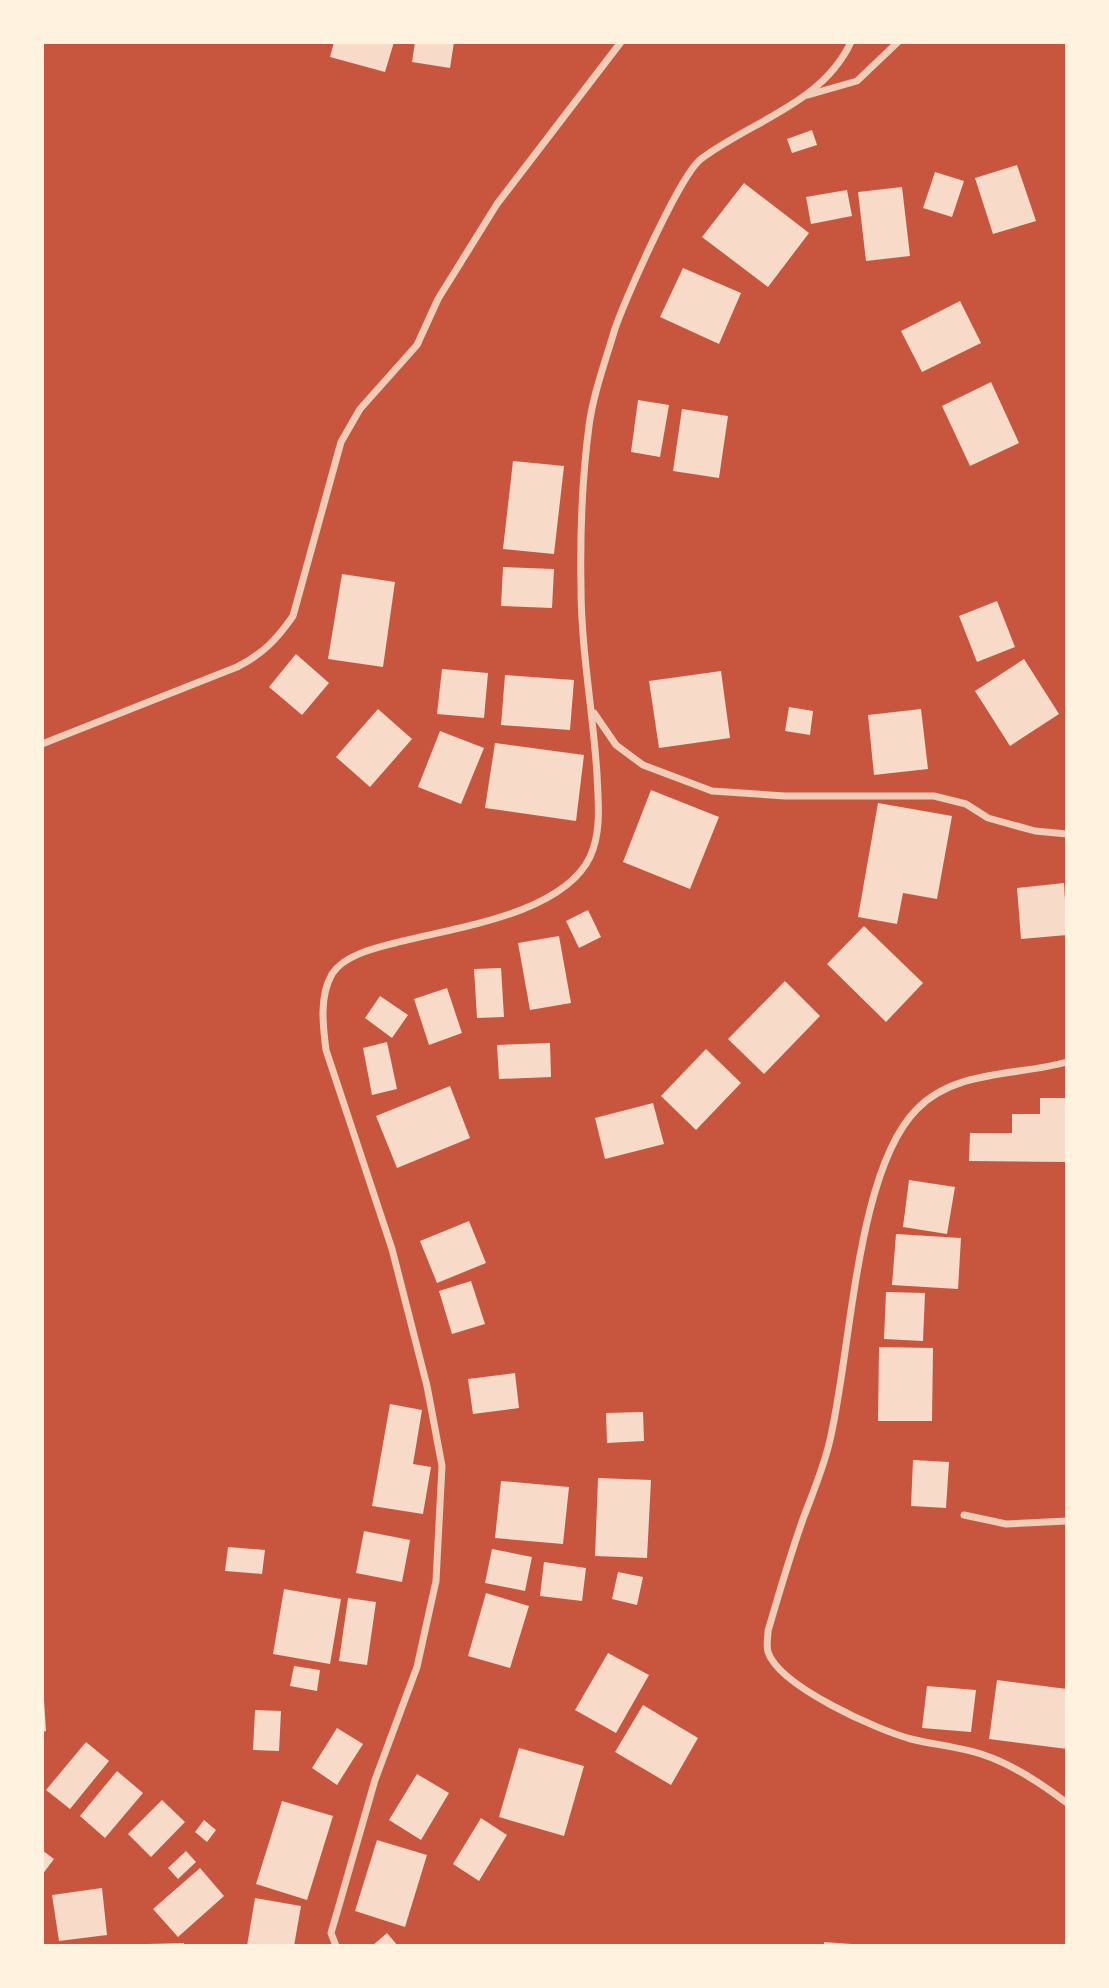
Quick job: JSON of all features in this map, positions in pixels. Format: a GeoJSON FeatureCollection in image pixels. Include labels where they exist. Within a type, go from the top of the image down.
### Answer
{"type":"FeatureCollection","features":[{"type":"Feature","properties":{"kind":"street"},"geometry":{"type":"LineString","coordinates":[[42,744],[237,667],[259,656],[278,638],[293,616],[341,443],[360,409],[417,345],[438,299],[497,204],[621,42]]}},
{"type":"Feature","properties":{"kind":"street"},"geometry":{"type":"LineString","coordinates":[[337,1946],[331,1933],[375,1780],[417,1667],[436,1581],[442,1466],[427,1386],[393,1248],[326,1050],[324,1002],[333,972],[369,950],[508,914],[547,898],[574,881],[591,855],[599,817],[593,713],[581,591],[582,518],[590,423],[615,328],[658,231],[698,161],[805,96],[842,62],[851,42]]}},
{"type":"Feature","properties":{"kind":"street"},"geometry":{"type":"LineString","coordinates":[[805,96],[857,81],[898,42]]}},
{"type":"Feature","properties":{"kind":"street"},"geometry":{"type":"LineString","coordinates":[[593,713],[616,745],[643,765],[712,791],[785,796],[934,796],[965,804],[988,818],[1035,831],[1067,834]]}},
{"type":"Feature","properties":{"kind":"street"},"geometry":{"type":"LineString","coordinates":[[1067,1062],[988,1074],[940,1092],[918,1108],[903,1127],[882,1170],[864,1241],[829,1445],[768,1631],[768,1652],[781,1672],[822,1700],[869,1724],[908,1738],[983,1754],[1021,1772],[1067,1803]]}},
{"type":"Feature","properties":{"kind":"street"},"geometry":{"type":"LineString","coordinates":[[964,1515],[1006,1524],[1067,1521]]}},
{"type":"Feature","properties":{"kind":"building"},"geometry":{"type":"Polygon","coordinates":[[[334,42],[394,42],[385,72],[330,57],[334,42]]]}},
{"type":"Feature","properties":{"kind":"building"},"geometry":{"type":"Polygon","coordinates":[[[415,42],[454,42],[450,68],[412,62],[415,42]]]}},
{"type":"Feature","properties":{"kind":"building"},"geometry":{"type":"Polygon","coordinates":[[[812,130],[817,145],[792,153],[787,139],[812,130]]]}},
{"type":"Feature","properties":{"kind":"building"},"geometry":{"type":"Polygon","coordinates":[[[1017,165],[1036,221],[993,234],[975,178],[1017,165]]]}},
{"type":"Feature","properties":{"kind":"building"},"geometry":{"type":"Polygon","coordinates":[[[935,172],[964,181],[952,217],[923,208],[935,172]]]}},
{"type":"Feature","properties":{"kind":"building"},"geometry":{"type":"Polygon","coordinates":[[[744,183],[809,233],[768,287],[702,237],[744,183]]]}},
{"type":"Feature","properties":{"kind":"building"},"geometry":{"type":"Polygon","coordinates":[[[902,187],[910,256],[866,261],[858,192],[902,187]]]}},
{"type":"Feature","properties":{"kind":"building"},"geometry":{"type":"Polygon","coordinates":[[[847,190],[852,216],[811,224],[806,197],[847,190]]]}},
{"type":"Feature","properties":{"kind":"building"},"geometry":{"type":"Polygon","coordinates":[[[683,268],[741,293],[719,344],[660,317],[683,268]]]}},
{"type":"Feature","properties":{"kind":"building"},"geometry":{"type":"Polygon","coordinates":[[[960,301],[981,343],[922,372],[901,331],[960,301]]]}},
{"type":"Feature","properties":{"kind":"building"},"geometry":{"type":"Polygon","coordinates":[[[991,382],[1019,443],[970,466],[942,406],[991,382]]]}},
{"type":"Feature","properties":{"kind":"building"},"geometry":{"type":"Polygon","coordinates":[[[638,400],[669,405],[660,457],[631,452],[638,400]]]}},
{"type":"Feature","properties":{"kind":"building"},"geometry":{"type":"Polygon","coordinates":[[[682,409],[728,416],[719,478],[673,471],[682,409]]]}},
{"type":"Feature","properties":{"kind":"building"},"geometry":{"type":"Polygon","coordinates":[[[513,461],[564,466],[554,554],[503,549],[513,461]]]}},
{"type":"Feature","properties":{"kind":"building"},"geometry":{"type":"Polygon","coordinates":[[[503,567],[554,569],[552,608],[501,606],[503,567]]]}},
{"type":"Feature","properties":{"kind":"building"},"geometry":{"type":"Polygon","coordinates":[[[342,574],[395,582],[383,667],[328,659],[342,574]]]}},
{"type":"Feature","properties":{"kind":"building"},"geometry":{"type":"Polygon","coordinates":[[[997,601],[1015,647],[977,662],[959,616],[997,601]]]}},
{"type":"Feature","properties":{"kind":"building"},"geometry":{"type":"Polygon","coordinates":[[[296,654],[329,683],[302,715],[269,687],[296,654]]]}},
{"type":"Feature","properties":{"kind":"building"},"geometry":{"type":"Polygon","coordinates":[[[1024,659],[1059,714],[1010,746],[975,691],[1024,659]]]}},
{"type":"Feature","properties":{"kind":"building"},"geometry":{"type":"Polygon","coordinates":[[[442,669],[488,673],[484,718],[437,714],[442,669]]]}},
{"type":"Feature","properties":{"kind":"building"},"geometry":{"type":"Polygon","coordinates":[[[721,671],[730,738],[659,748],[649,681],[721,671]]]}},
{"type":"Feature","properties":{"kind":"building"},"geometry":{"type":"Polygon","coordinates":[[[505,675],[574,680],[570,730],[501,725],[505,675]]]}},
{"type":"Feature","properties":{"kind":"building"},"geometry":{"type":"Polygon","coordinates":[[[789,707],[813,711],[810,735],[785,731],[789,707]]]}},
{"type":"Feature","properties":{"kind":"building"},"geometry":{"type":"Polygon","coordinates":[[[378,709],[412,739],[370,787],[336,757],[378,709]]]}},
{"type":"Feature","properties":{"kind":"building"},"geometry":{"type":"Polygon","coordinates":[[[921,709],[928,769],[874,775],[868,715],[921,709]]]}},
{"type":"Feature","properties":{"kind":"building"},"geometry":{"type":"Polygon","coordinates":[[[440,731],[484,748],[461,804],[418,787],[440,731]]]}},
{"type":"Feature","properties":{"kind":"building"},"geometry":{"type":"Polygon","coordinates":[[[495,743],[584,755],[576,821],[485,808],[495,743]]]}},
{"type":"Feature","properties":{"kind":"building"},"geometry":{"type":"Polygon","coordinates":[[[651,790],[719,817],[690,889],[623,862],[651,790]]]}},
{"type":"Feature","properties":{"kind":"building"},"geometry":{"type":"Polygon","coordinates":[[[878,803],[952,816],[937,899],[903,893],[897,924],[858,917],[878,803]]]}},
{"type":"Feature","properties":{"kind":"building"},"geometry":{"type":"Polygon","coordinates":[[[1064,883],[1067,935],[1021,939],[1017,888],[1064,883]]]}},
{"type":"Feature","properties":{"kind":"building"},"geometry":{"type":"Polygon","coordinates":[[[588,910],[601,937],[579,948],[566,921],[588,910]]]}},
{"type":"Feature","properties":{"kind":"building"},"geometry":{"type":"Polygon","coordinates":[[[864,926],[923,983],[886,1022],[827,964],[864,926]]]}},
{"type":"Feature","properties":{"kind":"building"},"geometry":{"type":"Polygon","coordinates":[[[559,936],[571,1003],[530,1010],[518,943],[559,936]]]}},
{"type":"Feature","properties":{"kind":"building"},"geometry":{"type":"Polygon","coordinates":[[[501,968],[504,1017],[477,1018],[474,969],[501,968]]]}},
{"type":"Feature","properties":{"kind":"building"},"geometry":{"type":"Polygon","coordinates":[[[785,981],[820,1016],[764,1074],[728,1039],[785,981]]]}},
{"type":"Feature","properties":{"kind":"building"},"geometry":{"type":"Polygon","coordinates":[[[447,988],[462,1033],[429,1045],[414,999],[447,988]]]}},
{"type":"Feature","properties":{"kind":"building"},"geometry":{"type":"Polygon","coordinates":[[[380,996],[408,1015],[392,1038],[365,1018],[380,996]]]}},
{"type":"Feature","properties":{"kind":"building"},"geometry":{"type":"Polygon","coordinates":[[[387,1042],[397,1089],[372,1095],[363,1048],[387,1042]]]}},
{"type":"Feature","properties":{"kind":"building"},"geometry":{"type":"Polygon","coordinates":[[[550,1043],[551,1077],[499,1079],[497,1045],[550,1043]]]}},
{"type":"Feature","properties":{"kind":"building"},"geometry":{"type":"Polygon","coordinates":[[[706,1049],[741,1083],[696,1130],[661,1096],[706,1049]]]}},
{"type":"Feature","properties":{"kind":"building"},"geometry":{"type":"Polygon","coordinates":[[[450,1086],[470,1138],[397,1168],[376,1116],[450,1086]]]}},
{"type":"Feature","properties":{"kind":"building"},"geometry":{"type":"Polygon","coordinates":[[[1040,1098],[1067,1098],[1067,1162],[969,1161],[970,1133],[1012,1133],[1012,1114],[1040,1114],[1040,1098]]]}},
{"type":"Feature","properties":{"kind":"building"},"geometry":{"type":"Polygon","coordinates":[[[653,1103],[664,1144],[605,1159],[595,1118],[653,1103]]]}},
{"type":"Feature","properties":{"kind":"building"},"geometry":{"type":"Polygon","coordinates":[[[909,1180],[955,1187],[947,1234],[903,1227],[909,1180]]]}},
{"type":"Feature","properties":{"kind":"building"},"geometry":{"type":"Polygon","coordinates":[[[469,1221],[486,1263],[437,1283],[420,1241],[469,1221]]]}},
{"type":"Feature","properties":{"kind":"building"},"geometry":{"type":"Polygon","coordinates":[[[896,1234],[961,1238],[958,1289],[892,1285],[896,1234]]]}},
{"type":"Feature","properties":{"kind":"building"},"geometry":{"type":"Polygon","coordinates":[[[471,1281],[485,1324],[452,1334],[439,1291],[471,1281]]]}},
{"type":"Feature","properties":{"kind":"building"},"geometry":{"type":"Polygon","coordinates":[[[886,1292],[925,1293],[923,1341],[884,1339],[886,1292]]]}},
{"type":"Feature","properties":{"kind":"building"},"geometry":{"type":"Polygon","coordinates":[[[879,1347],[933,1348],[932,1421],[878,1421],[879,1347]]]}},
{"type":"Feature","properties":{"kind":"building"},"geometry":{"type":"Polygon","coordinates":[[[515,1373],[519,1408],[473,1414],[468,1379],[515,1373]]]}},
{"type":"Feature","properties":{"kind":"building"},"geometry":{"type":"Polygon","coordinates":[[[390,1404],[422,1410],[413,1464],[431,1467],[423,1514],[372,1506],[390,1404]]]}},
{"type":"Feature","properties":{"kind":"building"},"geometry":{"type":"Polygon","coordinates":[[[643,1412],[644,1441],[607,1443],[606,1413],[643,1412]]]}},
{"type":"Feature","properties":{"kind":"building"},"geometry":{"type":"Polygon","coordinates":[[[913,1460],[949,1462],[946,1508],[911,1506],[913,1460]]]}},
{"type":"Feature","properties":{"kind":"building"},"geometry":{"type":"Polygon","coordinates":[[[598,1478],[651,1480],[647,1558],[595,1556],[598,1478]]]}},
{"type":"Feature","properties":{"kind":"building"},"geometry":{"type":"Polygon","coordinates":[[[501,1481],[569,1487],[563,1544],[495,1538],[501,1481]]]}},
{"type":"Feature","properties":{"kind":"building"},"geometry":{"type":"Polygon","coordinates":[[[364,1531],[410,1540],[402,1582],[356,1573],[364,1531]]]}},
{"type":"Feature","properties":{"kind":"building"},"geometry":{"type":"Polygon","coordinates":[[[228,1547],[265,1550],[262,1574],[225,1571],[228,1547]]]}},
{"type":"Feature","properties":{"kind":"building"},"geometry":{"type":"Polygon","coordinates":[[[492,1549],[532,1557],[525,1591],[485,1583],[492,1549]]]}},
{"type":"Feature","properties":{"kind":"building"},"geometry":{"type":"Polygon","coordinates":[[[544,1562],[586,1568],[582,1601],[540,1596],[544,1562]]]}},
{"type":"Feature","properties":{"kind":"building"},"geometry":{"type":"Polygon","coordinates":[[[618,1572],[643,1577],[637,1605],[612,1599],[618,1572]]]}},
{"type":"Feature","properties":{"kind":"building"},"geometry":{"type":"Polygon","coordinates":[[[284,1589],[341,1599],[330,1664],[273,1654],[284,1589]]]}},
{"type":"Feature","properties":{"kind":"building"},"geometry":{"type":"Polygon","coordinates":[[[486,1593],[529,1606],[510,1668],[468,1656],[486,1593]]]}},
{"type":"Feature","properties":{"kind":"building"},"geometry":{"type":"Polygon","coordinates":[[[348,1598],[376,1602],[367,1665],[339,1661],[348,1598]]]}},
{"type":"Feature","properties":{"kind":"building"},"geometry":{"type":"Polygon","coordinates":[[[608,1653],[649,1675],[616,1733],[575,1710],[608,1653]]]}},
{"type":"Feature","properties":{"kind":"building"},"geometry":{"type":"Polygon","coordinates":[[[294,1666],[320,1670],[317,1691],[290,1686],[294,1666]]]}},
{"type":"Feature","properties":{"kind":"building"},"geometry":{"type":"Polygon","coordinates":[[[997,1680],[1067,1689],[1067,1749],[989,1739],[997,1680]]]}},
{"type":"Feature","properties":{"kind":"building"},"geometry":{"type":"Polygon","coordinates":[[[927,1686],[976,1690],[971,1732],[922,1728],[927,1686]]]}},
{"type":"Feature","properties":{"kind":"building"},"geometry":{"type":"Polygon","coordinates":[[[42,1700],[46,1731],[42,1732],[42,1700]]]}},
{"type":"Feature","properties":{"kind":"building"},"geometry":{"type":"Polygon","coordinates":[[[643,1705],[698,1738],[671,1785],[615,1752],[643,1705]]]}},
{"type":"Feature","properties":{"kind":"building"},"geometry":{"type":"Polygon","coordinates":[[[255,1710],[281,1711],[279,1751],[253,1750],[255,1710]]]}},
{"type":"Feature","properties":{"kind":"building"},"geometry":{"type":"Polygon","coordinates":[[[337,1728],[363,1744],[337,1785],[312,1768],[337,1728]]]}},
{"type":"Feature","properties":{"kind":"building"},"geometry":{"type":"Polygon","coordinates":[[[86,1742],[109,1761],[70,1809],[46,1790],[86,1742]]]}},
{"type":"Feature","properties":{"kind":"building"},"geometry":{"type":"Polygon","coordinates":[[[519,1748],[584,1766],[564,1836],[499,1817],[519,1748]]]}},
{"type":"Feature","properties":{"kind":"building"},"geometry":{"type":"Polygon","coordinates":[[[117,1771],[143,1793],[105,1838],[80,1816],[117,1771]]]}},
{"type":"Feature","properties":{"kind":"building"},"geometry":{"type":"Polygon","coordinates":[[[417,1774],[449,1793],[421,1840],[389,1820],[417,1774]]]}},
{"type":"Feature","properties":{"kind":"building"},"geometry":{"type":"Polygon","coordinates":[[[162,1800],[185,1822],[151,1857],[128,1834],[162,1800]]]}},
{"type":"Feature","properties":{"kind":"building"},"geometry":{"type":"Polygon","coordinates":[[[282,1801],[333,1816],[307,1900],[256,1884],[282,1801]]]}},
{"type":"Feature","properties":{"kind":"building"},"geometry":{"type":"Polygon","coordinates":[[[481,1818],[507,1835],[479,1881],[453,1864],[481,1818]]]}},
{"type":"Feature","properties":{"kind":"building"},"geometry":{"type":"Polygon","coordinates":[[[204,1820],[216,1830],[207,1842],[195,1832],[204,1820]]]}},
{"type":"Feature","properties":{"kind":"building"},"geometry":{"type":"Polygon","coordinates":[[[377,1840],[427,1855],[405,1927],[355,1911],[377,1840]]]}},
{"type":"Feature","properties":{"kind":"building"},"geometry":{"type":"Polygon","coordinates":[[[42,1850],[54,1859],[42,1875],[42,1850]]]}},
{"type":"Feature","properties":{"kind":"building"},"geometry":{"type":"Polygon","coordinates":[[[186,1851],[196,1862],[178,1879],[168,1868],[186,1851]]]}},
{"type":"Feature","properties":{"kind":"building"},"geometry":{"type":"Polygon","coordinates":[[[200,1868],[224,1896],[178,1937],[153,1909],[200,1868]]]}},
{"type":"Feature","properties":{"kind":"building"},"geometry":{"type":"Polygon","coordinates":[[[102,1888],[107,1935],[59,1941],[52,1895],[102,1888]]]}},
{"type":"Feature","properties":{"kind":"building"},"geometry":{"type":"Polygon","coordinates":[[[255,1898],[301,1906],[294,1946],[247,1946],[255,1898]]]}},
{"type":"Feature","properties":{"kind":"building"},"geometry":{"type":"Polygon","coordinates":[[[387,1933],[398,1946],[372,1946],[387,1933]]]}},
{"type":"Feature","properties":{"kind":"building"},"geometry":{"type":"Polygon","coordinates":[[[824,1942],[852,1944],[852,1946],[824,1946],[824,1942]]]}},
{"type":"Feature","properties":{"kind":"building"},"geometry":{"type":"Polygon","coordinates":[[[184,1943],[184,1946],[147,1946],[147,1944],[184,1943]]]}}]}
